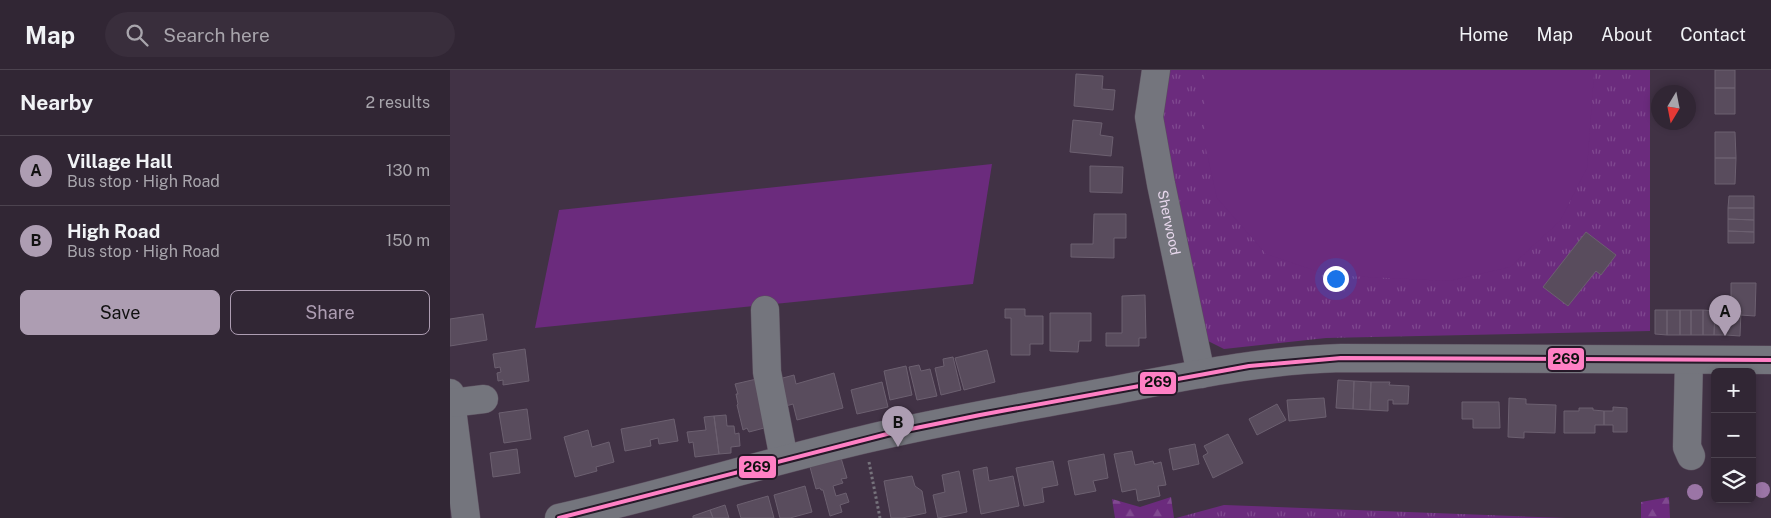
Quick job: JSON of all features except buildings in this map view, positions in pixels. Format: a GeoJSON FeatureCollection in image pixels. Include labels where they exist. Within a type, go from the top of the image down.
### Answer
{"type":"FeatureCollection","features":[{"type":"Feature","properties":{"kind":"street","name":"Sherwood"},"geometry":{"type":"LineString","coordinates":[[1156,70],[1149,117],[1161,184],[1201,374]]}},
{"type":"Feature","properties":{"kind":"street"},"geometry":{"type":"LineString","coordinates":[[765,310],[767,372],[784,459]]}},
{"type":"Feature","properties":{"kind":"street"},"geometry":{"type":"LineString","coordinates":[[559,518],[676,490],[784,459],[865,439],[946,422],[1270,362],[1323,358],[1771,360]]}},
{"type":"Feature","properties":{"kind":"street"},"geometry":{"type":"LineString","coordinates":[[1690,360],[1687,447],[1691,456]]}},
{"type":"Feature","properties":{"kind":"street"},"geometry":{"type":"LineString","coordinates":[[466,518],[451,398],[484,399]]}},
{"type":"Feature","properties":{"kind":"path"},"geometry":{"type":"LineString","coordinates":[[865,439],[880,518]]}},
{"type":"Feature","properties":{"kind":"green space"},"geometry":{"type":"Polygon","coordinates":[[[1162,70],[1650,70],[1650,331],[1326,338],[1224,349],[1208,341],[1199,318],[1166,152],[1160,84],[1162,70]]]}},
{"type":"Feature","properties":{"kind":"green space"},"geometry":{"type":"Polygon","coordinates":[[[1207,70],[1592,70],[1594,75],[1587,168],[1560,221],[1510,267],[1449,281],[1328,275],[1266,254],[1217,198],[1205,145],[1205,75],[1207,70]]]}},
{"type":"Feature","properties":{"kind":"green space"},"geometry":{"type":"Polygon","coordinates":[[[992,164],[973,284],[535,328],[559,210],[992,164]]]}},
{"type":"Feature","properties":{"kind":"green space"},"geometry":{"type":"Polygon","coordinates":[[[1171,497],[1174,518],[1115,518],[1112,499],[1140,507],[1171,497]]]}},
{"type":"Feature","properties":{"kind":"green space"},"geometry":{"type":"Polygon","coordinates":[[[1669,497],[1670,518],[1641,518],[1641,502],[1669,497]]]}},
{"type":"Feature","properties":{"kind":"green space"},"geometry":{"type":"Polygon","coordinates":[[[1224,505],[1566,518],[1176,518],[1224,505]]]}},
{"type":"Feature","properties":{"kind":"transit line","name":"269"},"geometry":{"type":"LineString","coordinates":[[559,518],[891,433],[1249,366],[1341,358],[1771,360]]}},
{"type":"Feature","properties":{"kind":"place","name":"Village Hall"},"geometry":{"type":"Point","coordinates":[1725,336]}},
{"type":"Feature","properties":{"kind":"place","name":"High Road"},"geometry":{"type":"Point","coordinates":[898,447]}}]}
